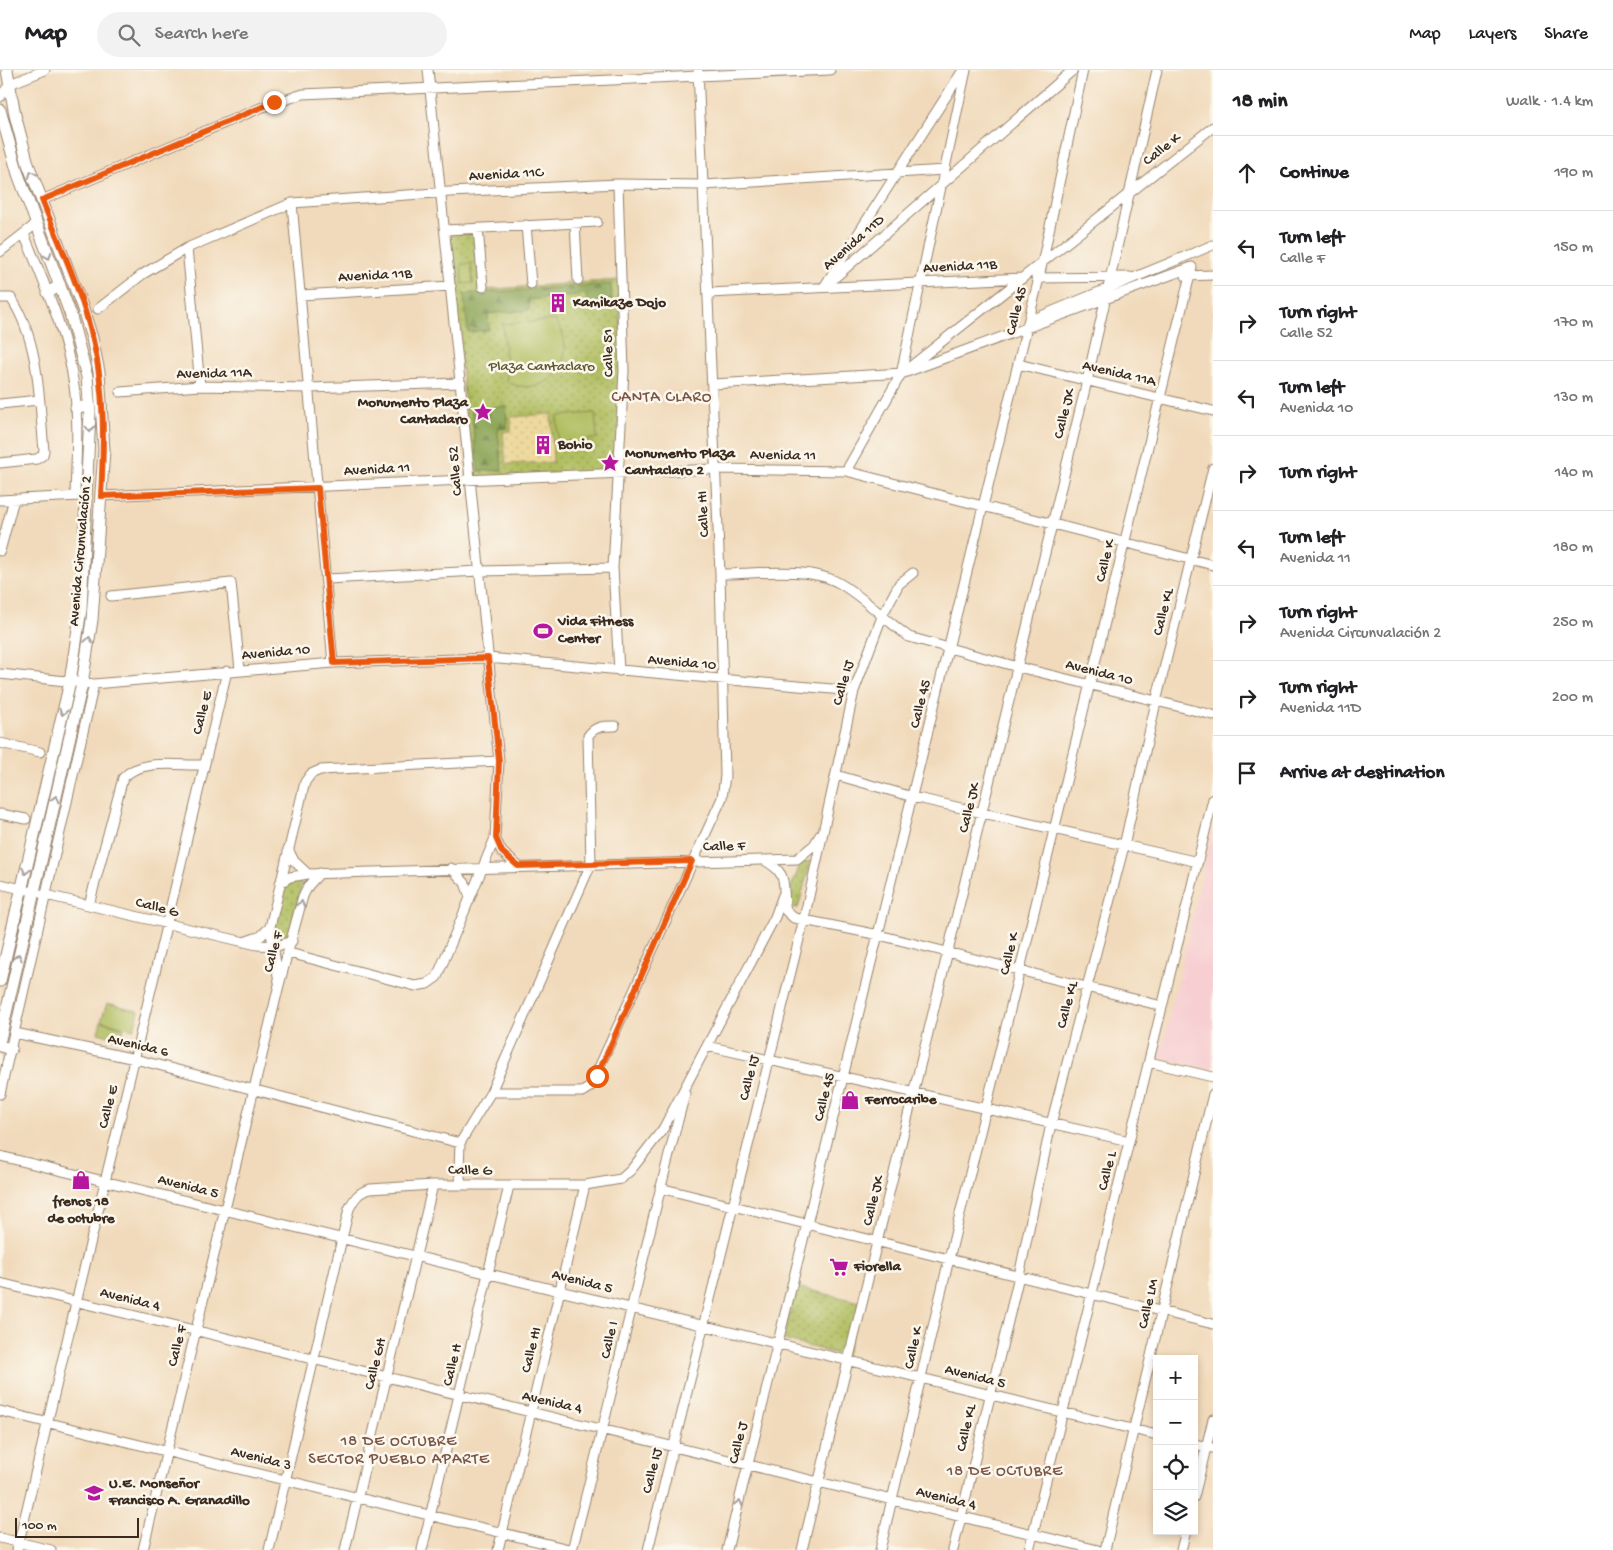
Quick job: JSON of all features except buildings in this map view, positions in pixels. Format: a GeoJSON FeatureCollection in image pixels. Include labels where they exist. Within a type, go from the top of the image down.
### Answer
{"type":"FeatureCollection","features":[{"type":"Feature","properties":{"kind":"main road","name":"Avenida Circunvalación 2"},"geometry":{"type":"LineString","coordinates":[[0,981],[64,764],[82,683],[92,620],[101,496],[103,412],[99,372],[92,338],[21,140],[7,70]]}},
{"type":"Feature","properties":{"kind":"main road","name":"Avenida Circunvalación 2"},"geometry":{"type":"LineString","coordinates":[[0,110],[18,174],[70,313],[87,377],[90,406],[81,609],[82,683],[27,891],[0,1038]]}},
{"type":"Feature","properties":{"kind":"main road"},"geometry":{"type":"LineString","coordinates":[[48,293],[60,285]]}},
{"type":"Feature","properties":{"kind":"main road"},"geometry":{"type":"LineString","coordinates":[[76,408],[90,406]]}},
{"type":"Feature","properties":{"kind":"main road"},"geometry":{"type":"LineString","coordinates":[[64,764],[75,767]]}},
{"type":"Feature","properties":{"kind":"street"},"geometry":{"type":"LineString","coordinates":[[0,97],[10,84],[45,70]]}},
{"type":"Feature","properties":{"kind":"street","name":"Calle 52"},"geometry":{"type":"LineString","coordinates":[[428,70],[452,286],[478,571],[499,761],[496,838],[483,867]]}},
{"type":"Feature","properties":{"kind":"street"},"geometry":{"type":"LineString","coordinates":[[42,200],[286,98],[316,93],[698,73],[830,70]]}},
{"type":"Feature","properties":{"kind":"street"},"geometry":{"type":"LineString","coordinates":[[846,470],[901,374],[945,170],[964,70]]}},
{"type":"Feature","properties":{"kind":"street","name":"Avenida 11D"},"geometry":{"type":"LineString","coordinates":[[824,287],[964,70]]}},
{"type":"Feature","properties":{"kind":"street","name":"Avenida 11D"},"geometry":{"type":"LineString","coordinates":[[824,287],[1073,70]]}},
{"type":"Feature","properties":{"kind":"street","name":"Calle 45"},"geometry":{"type":"LineString","coordinates":[[778,1343],[1039,278],[1083,70]]}},
{"type":"Feature","properties":{"kind":"street","name":"Calle JK"},"geometry":{"type":"LineString","coordinates":[[802,1550],[1053,524],[1157,70]]}},
{"type":"Feature","properties":{"kind":"street","name":"Calle HI"},"geometry":{"type":"LineString","coordinates":[[491,1092],[582,1092],[590,1087],[722,798],[725,776],[720,574],[698,73]]}},
{"type":"Feature","properties":{"kind":"street","name":"Calle K"},"geometry":{"type":"LineString","coordinates":[[901,374],[1213,127]]}},
{"type":"Feature","properties":{"kind":"street","name":"Avenida 11C"},"geometry":{"type":"LineString","coordinates":[[98,309],[143,274],[187,248],[292,203],[442,192],[618,184],[704,185],[945,170]]}},
{"type":"Feature","properties":{"kind":"street","name":"Calle 51"},"geometry":{"type":"LineString","coordinates":[[618,184],[624,371],[613,568],[618,671]]}},
{"type":"Feature","properties":{"kind":"street"},"geometry":{"type":"LineString","coordinates":[[292,203],[334,663]]}},
{"type":"Feature","properties":{"kind":"street"},"geometry":{"type":"LineString","coordinates":[[446,230],[596,222]]}},
{"type":"Feature","properties":{"kind":"street"},"geometry":{"type":"LineString","coordinates":[[575,223],[578,280]]}},
{"type":"Feature","properties":{"kind":"street"},"geometry":{"type":"LineString","coordinates":[[0,252],[36,224]]}},
{"type":"Feature","properties":{"kind":"street"},"geometry":{"type":"LineString","coordinates":[[526,225],[531,284]]}},
{"type":"Feature","properties":{"kind":"street"},"geometry":{"type":"LineString","coordinates":[[478,228],[483,287]]}},
{"type":"Feature","properties":{"kind":"street"},"geometry":{"type":"LineString","coordinates":[[24,234],[48,293],[66,346],[74,385],[76,408],[75,496]]}},
{"type":"Feature","properties":{"kind":"street"},"geometry":{"type":"LineString","coordinates":[[901,374],[1213,245]]}},
{"type":"Feature","properties":{"kind":"street"},"geometry":{"type":"LineString","coordinates":[[187,248],[200,386]]}},
{"type":"Feature","properties":{"kind":"street"},"geometry":{"type":"LineString","coordinates":[[712,384],[901,374],[1192,267],[1190,276]]}},
{"type":"Feature","properties":{"kind":"street","name":"Avenida 11B"},"geometry":{"type":"LineString","coordinates":[[709,293],[1039,278],[1213,275]]}},
{"type":"Feature","properties":{"kind":"street","name":"Calle K"},"geometry":{"type":"LineString","coordinates":[[880,1550],[949,1260],[1190,276]]}},
{"type":"Feature","properties":{"kind":"street","name":"Avenida 11B"},"geometry":{"type":"LineString","coordinates":[[301,294],[452,286]]}},
{"type":"Feature","properties":{"kind":"street"},"geometry":{"type":"LineString","coordinates":[[0,298],[11,298],[17,307],[34,361],[43,455],[37,459],[0,463]]}},
{"type":"Feature","properties":{"kind":"street","name":"Avenida 11A"},"geometry":{"type":"LineString","coordinates":[[1018,364],[1213,411]]}},
{"type":"Feature","properties":{"kind":"street","name":"Avenida 11A"},"geometry":{"type":"LineString","coordinates":[[120,392],[200,386],[308,388],[461,383]]}},
{"type":"Feature","properties":{"kind":"street"},"geometry":{"type":"LineString","coordinates":[[0,404],[39,400]]}},
{"type":"Feature","properties":{"kind":"street","name":"Calle KL"},"geometry":{"type":"LineString","coordinates":[[954,1550],[989,1395],[1019,1276],[1051,1124],[1124,846],[1156,702],[1213,468]]}},
{"type":"Feature","properties":{"kind":"street","name":"Avenida 11"},"geometry":{"type":"LineString","coordinates":[[101,496],[318,488],[470,479],[715,469],[846,470],[1213,565]]}},
{"type":"Feature","properties":{"kind":"street"},"geometry":{"type":"LineString","coordinates":[[0,500],[87,496]]}},
{"type":"Feature","properties":{"kind":"street"},"geometry":{"type":"LineString","coordinates":[[0,551],[14,499]]}},
{"type":"Feature","properties":{"kind":"street"},"geometry":{"type":"LineString","coordinates":[[327,579],[478,571],[613,568]]}},
{"type":"Feature","properties":{"kind":"street","name":"Avenida 10"},"geometry":{"type":"LineString","coordinates":[[720,574],[792,573],[815,575],[838,582],[883,614],[895,627],[909,637],[1018,667],[1213,715]]}},
{"type":"Feature","properties":{"kind":"street","name":"Calle IJ"},"geometry":{"type":"LineString","coordinates":[[648,1550],[804,920],[854,691],[883,614],[899,584],[913,573]]}},
{"type":"Feature","properties":{"kind":"street"},"geometry":{"type":"LineString","coordinates":[[111,596],[228,582],[233,588],[240,670]]}},
{"type":"Feature","properties":{"kind":"street","name":"Avenida 10"},"geometry":{"type":"LineString","coordinates":[[0,674],[82,683],[334,663],[488,658],[854,691]]}},
{"type":"Feature","properties":{"kind":"street","name":"Calle E"},"geometry":{"type":"LineString","coordinates":[[18,1546],[49,1423],[104,1181],[135,1059],[227,671]]}},
{"type":"Feature","properties":{"kind":"street"},"geometry":{"type":"LineString","coordinates":[[0,1094],[5,1048],[15,1033],[75,767],[82,683]]}},
{"type":"Feature","properties":{"kind":"street"},"geometry":{"type":"LineString","coordinates":[[461,1184],[460,1143],[491,1092],[591,864],[588,736],[593,729],[601,726],[615,726]]}},
{"type":"Feature","properties":{"kind":"street"},"geometry":{"type":"LineString","coordinates":[[0,743],[40,752]]}},
{"type":"Feature","properties":{"kind":"street"},"geometry":{"type":"LineString","coordinates":[[279,985],[270,927],[305,782],[311,774],[320,770],[499,761]]}},
{"type":"Feature","properties":{"kind":"street"},"geometry":{"type":"LineString","coordinates":[[89,905],[123,778],[129,771],[146,766],[204,766]]}},
{"type":"Feature","properties":{"kind":"street"},"geometry":{"type":"LineString","coordinates":[[836,775],[913,797],[1198,862]]}},
{"type":"Feature","properties":{"kind":"street","name":"Calle L"},"geometry":{"type":"LineString","coordinates":[[1029,1550],[1213,799]]}},
{"type":"Feature","properties":{"kind":"street"},"geometry":{"type":"LineString","coordinates":[[0,814],[26,819]]}},
{"type":"Feature","properties":{"kind":"street","name":"Calle F"},"geometry":{"type":"LineString","coordinates":[[142,1550],[279,985],[303,896],[308,886],[320,873],[797,858],[814,845],[825,825]]}},
{"type":"Feature","properties":{"kind":"street"},"geometry":{"type":"LineString","coordinates":[[496,838],[502,852],[518,866]]}},
{"type":"Feature","properties":{"kind":"street"},"geometry":{"type":"LineString","coordinates":[[288,848],[294,861],[308,874]]}},
{"type":"Feature","properties":{"kind":"street"},"geometry":{"type":"LineString","coordinates":[[764,860],[778,868],[783,879],[783,896],[786,911],[794,918],[879,936],[1162,1006]]}},
{"type":"Feature","properties":{"kind":"street"},"geometry":{"type":"LineString","coordinates":[[289,953],[415,986],[427,984],[437,977],[483,867]]}},
{"type":"Feature","properties":{"kind":"street"},"geometry":{"type":"LineString","coordinates":[[451,868],[465,883],[470,897]]}},
{"type":"Feature","properties":{"kind":"street"},"geometry":{"type":"LineString","coordinates":[[280,883],[290,877],[320,873]]}},
{"type":"Feature","properties":{"kind":"street","name":"Calle G"},"geometry":{"type":"LineString","coordinates":[[0,884],[244,942],[272,946],[292,941]]}},
{"type":"Feature","properties":{"kind":"street","name":"Calle G"},"geometry":{"type":"LineString","coordinates":[[270,1550],[349,1209],[361,1192],[461,1184],[510,1186],[585,1185],[611,1183],[621,1179],[631,1170],[663,1128],[775,917],[783,896]]}},
{"type":"Feature","properties":{"kind":"street"},"geometry":{"type":"LineString","coordinates":[[244,942],[261,936],[270,927]]}},
{"type":"Feature","properties":{"kind":"street","name":"Avenida 6"},"geometry":{"type":"LineString","coordinates":[[15,1033],[135,1059],[254,1088],[460,1143]]}},
{"type":"Feature","properties":{"kind":"street"},"geometry":{"type":"LineString","coordinates":[[707,1046],[1129,1141]]}},
{"type":"Feature","properties":{"kind":"street"},"geometry":{"type":"LineString","coordinates":[[1149,1062],[1213,1077]]}},
{"type":"Feature","properties":{"kind":"street","name":"Calle I"},"geometry":{"type":"LineString","coordinates":[[572,1550],[604,1429],[660,1188],[690,1077]]}},
{"type":"Feature","properties":{"kind":"street","name":"Calle LM"},"geometry":{"type":"LineString","coordinates":[[1105,1550],[1213,1094]]}},
{"type":"Feature","properties":{"kind":"street","name":"Avenida 5"},"geometry":{"type":"LineString","coordinates":[[0,1156],[1153,1434]]}},
{"type":"Feature","properties":{"kind":"street","name":"Calle GH"},"geometry":{"type":"LineString","coordinates":[[345,1550],[417,1256],[432,1185]]}},
{"type":"Feature","properties":{"kind":"street","name":"Calle HI"},"geometry":{"type":"LineString","coordinates":[[498,1550],[585,1185]]}},
{"type":"Feature","properties":{"kind":"street","name":"Calle H"},"geometry":{"type":"LineString","coordinates":[[422,1550],[510,1186]]}},
{"type":"Feature","properties":{"kind":"street"},"geometry":{"type":"LineString","coordinates":[[660,1188],[1213,1324]]}},
{"type":"Feature","properties":{"kind":"street","name":"Avenida 4"},"geometry":{"type":"LineString","coordinates":[[0,1283],[1098,1550]]}},
{"type":"Feature","properties":{"kind":"street","name":"Calle J"},"geometry":{"type":"LineString","coordinates":[[727,1550],[778,1343]]}},
{"type":"Feature","properties":{"kind":"street","name":"Avenida 3"},"geometry":{"type":"LineString","coordinates":[[0,1411],[572,1550]]}},
{"type":"Feature","properties":{"kind":"street"},"geometry":{"type":"LineString","coordinates":[[1196,1490],[1210,1448],[1213,1419]]}},
{"type":"Feature","properties":{"kind":"street"},"geometry":{"type":"LineString","coordinates":[[1181,1550],[1185,1535]]}},
{"type":"Feature","properties":{"kind":"street"},"geometry":{"type":"LineString","coordinates":[[0,1538],[18,1546],[51,1550]]}},
{"type":"Feature","properties":{"kind":"shaded area"},"geometry":{"type":"Polygon","coordinates":[[[1213,827],[1213,1070],[1160,1058],[1213,827]]]}},
{"type":"Feature","properties":{"kind":"green space","name":"Plaza Cantaclaro"},"geometry":{"type":"Polygon","coordinates":[[[476,230],[481,290],[619,280],[622,371],[616,473],[472,477],[448,231],[476,230]]]}},
{"type":"Feature","properties":{"kind":"green space"},"geometry":{"type":"Polygon","coordinates":[[[471,263],[473,283],[463,284],[461,265],[471,263]]]}},
{"type":"Feature","properties":{"kind":"green space"},"geometry":{"type":"Polygon","coordinates":[[[611,284],[612,302],[587,305],[586,294],[529,300],[529,310],[488,314],[489,330],[468,332],[464,294],[611,284]]]}},
{"type":"Feature","properties":{"kind":"green space"},"geometry":{"type":"Polygon","coordinates":[[[555,320],[562,334],[565,348],[563,361],[557,372],[548,380],[536,386],[523,386],[507,382],[503,324],[555,320]]]}},
{"type":"Feature","properties":{"kind":"green space"},"geometry":{"type":"Polygon","coordinates":[[[506,406],[507,428],[498,429],[502,470],[478,471],[471,409],[506,406]]]}},
{"type":"Feature","properties":{"kind":"green space"},"geometry":{"type":"Polygon","coordinates":[[[595,413],[597,438],[571,444],[571,441],[558,442],[557,416],[595,413]]]}},
{"type":"Feature","properties":{"kind":"green space"},"geometry":{"type":"Polygon","coordinates":[[[811,861],[798,908],[791,907],[788,895],[801,863],[811,861]]]}},
{"type":"Feature","properties":{"kind":"green space"},"geometry":{"type":"Polygon","coordinates":[[[284,883],[302,883],[288,941],[273,935],[284,883]]]}},
{"type":"Feature","properties":{"kind":"green space"},"geometry":{"type":"Polygon","coordinates":[[[107,1003],[139,1011],[134,1029],[101,1021],[107,1003]]]}},
{"type":"Feature","properties":{"kind":"green space"},"geometry":{"type":"Polygon","coordinates":[[[101,1021],[124,1028],[121,1039],[98,1033],[101,1021]]]}},
{"type":"Feature","properties":{"kind":"green space"},"geometry":{"type":"Polygon","coordinates":[[[796,1287],[860,1302],[846,1356],[783,1340],[796,1287]]]}},
{"type":"Feature","properties":{"kind":"sand"},"geometry":{"type":"Polygon","coordinates":[[[551,414],[553,462],[506,464],[503,432],[511,431],[511,417],[551,414]]]}},
{"type":"Feature","properties":{"kind":"place","name":"Kamikaze Dojo"},"geometry":{"type":"Point","coordinates":[558,303]}},
{"type":"Feature","properties":{"kind":"place","name":"Monumento Plaza Cantaclaro"},"geometry":{"type":"Point","coordinates":[483,412]}},
{"type":"Feature","properties":{"kind":"place","name":"Bohio"},"geometry":{"type":"Point","coordinates":[543,445]}},
{"type":"Feature","properties":{"kind":"place","name":"Monumento Plaza Cantaclaro 2"},"geometry":{"type":"Point","coordinates":[610,463]}},
{"type":"Feature","properties":{"kind":"place","name":"Vida Fitness Center"},"geometry":{"type":"Point","coordinates":[543,631]}},
{"type":"Feature","properties":{"kind":"place","name":"Ferrocaribe"},"geometry":{"type":"Point","coordinates":[850,1100]}},
{"type":"Feature","properties":{"kind":"place","name":"frenos 18 de octubre"},"geometry":{"type":"Point","coordinates":[81,1180]}},
{"type":"Feature","properties":{"kind":"place","name":"Fiorella"},"geometry":{"type":"Point","coordinates":[839,1267]}},
{"type":"Feature","properties":{"kind":"place","name":"U.E. Monseñor Francisco A. Granadillo"},"geometry":{"type":"Point","coordinates":[94,1493]}},
{"type":"Feature","properties":{"kind":"district","name":"CANTA CLARO"},"geometry":{"type":"Point","coordinates":[662,398]}},
{"type":"Feature","properties":{"kind":"district","name":"18 DE OCTUBRE SECTOR PUEBLO APARTE"},"geometry":{"type":"Point","coordinates":[399,1451]}},
{"type":"Feature","properties":{"kind":"district","name":"18 DE OCTUBRE"},"geometry":{"type":"Point","coordinates":[1005,1472]}},
{"type":"Feature","properties":{"kind":"route"},"geometry":{"type":"LineString","coordinates":[[274,102],[42,200],[82,306],[92,338],[99,372],[104,450],[101,496],[318,488],[334,663],[488,658],[499,761],[496,838],[507,859],[518,866],[692,861],[597,1076]]}}]}
